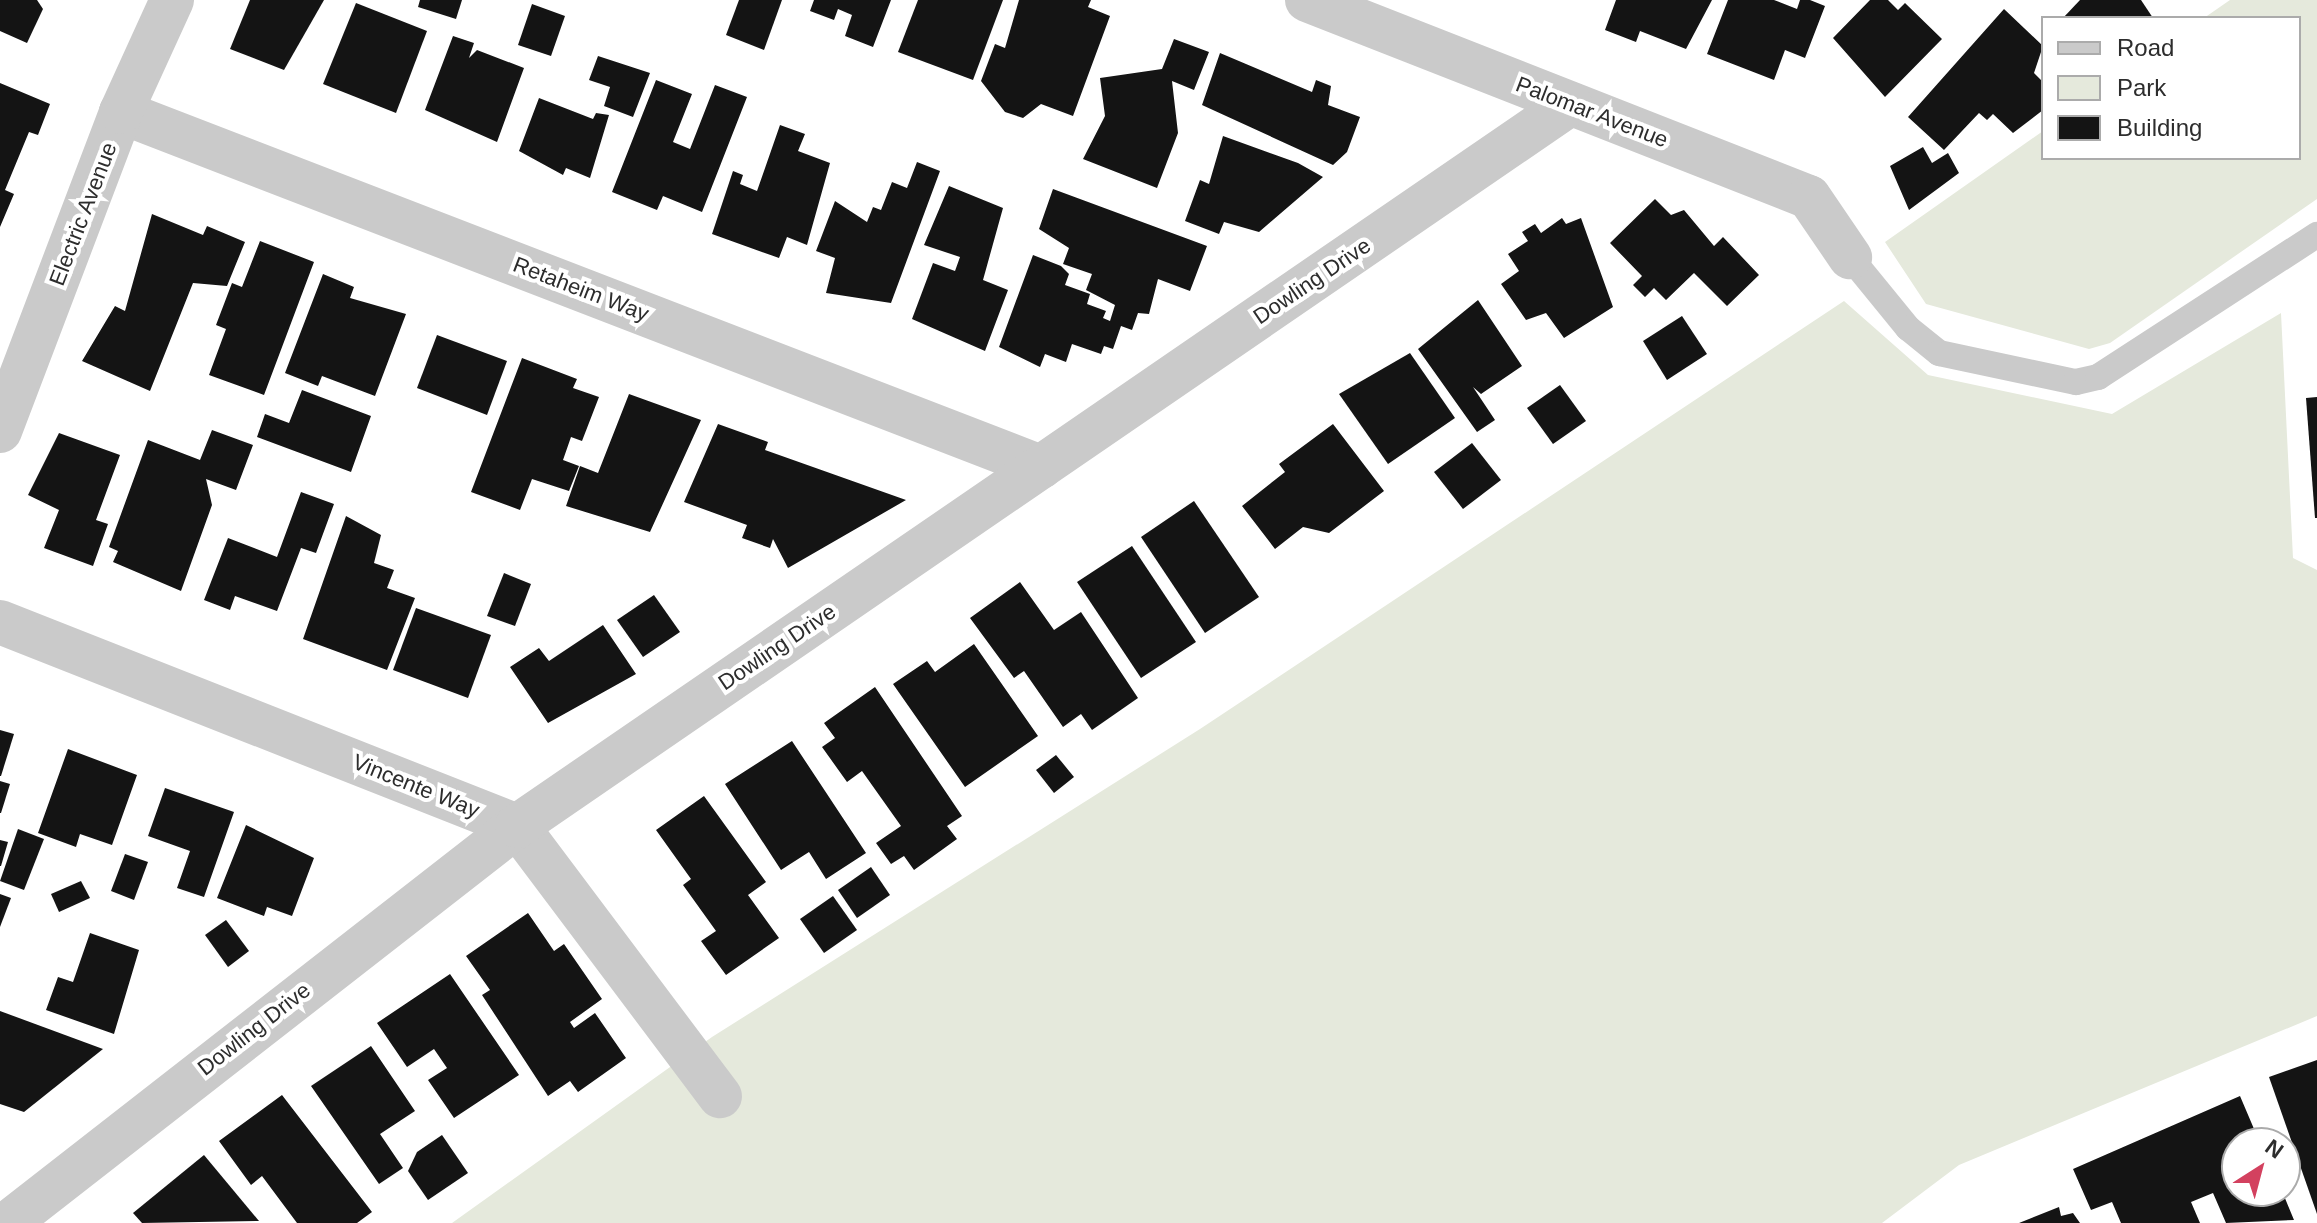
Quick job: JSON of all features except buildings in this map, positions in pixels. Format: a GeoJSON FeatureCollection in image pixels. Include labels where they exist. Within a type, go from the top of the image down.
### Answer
{"type":"FeatureCollection","features":[{"type":"Feature","properties":{"kind":"street","name":"Electric Avenue"},"geometry":{"type":"LineString","coordinates":[[0,431],[121,112],[172,0]]}},
{"type":"Feature","properties":{"kind":"street","name":"Palomar Avenue"},"geometry":{"type":"LineString","coordinates":[[1307,0],[1809,197],[1850,257]]}},
{"type":"Feature","properties":{"kind":"street","name":"Dowling Drive"},"geometry":{"type":"LineString","coordinates":[[8,1223],[517,826],[1570,104]]}},
{"type":"Feature","properties":{"kind":"street","name":"Retaheim Way"},"geometry":{"type":"LineString","coordinates":[[121,112],[1041,467]]}},
{"type":"Feature","properties":{"kind":"street","name":"Vincente Way"},"geometry":{"type":"LineString","coordinates":[[0,622],[517,826]]}},
{"type":"Feature","properties":{"kind":"street"},"geometry":{"type":"LineString","coordinates":[[517,826],[720,1096]]}},
{"type":"Feature","properties":{"kind":"lane"},"geometry":{"type":"LineString","coordinates":[[1850,257],[1908,328],[1939,353],[2076,382],[2098,377],[2317,235]]}},
{"type":"Feature","properties":{"kind":"green space"},"geometry":{"type":"Polygon","coordinates":[[[2230,0],[2317,0],[2317,199],[2110,343],[2089,349],[1926,304],[1885,242],[2041,132],[2041,160],[2301,160],[2301,16],[2207,16],[2230,0]]]}},
{"type":"Feature","properties":{"kind":"green space"},"geometry":{"type":"Polygon","coordinates":[[[1844,301],[1928,375],[2112,414],[2281,313],[2293,558],[2317,570],[2317,1016],[1959,1165],[1882,1223],[452,1223],[712,1037],[1200,729],[1844,301]]]}}]}
